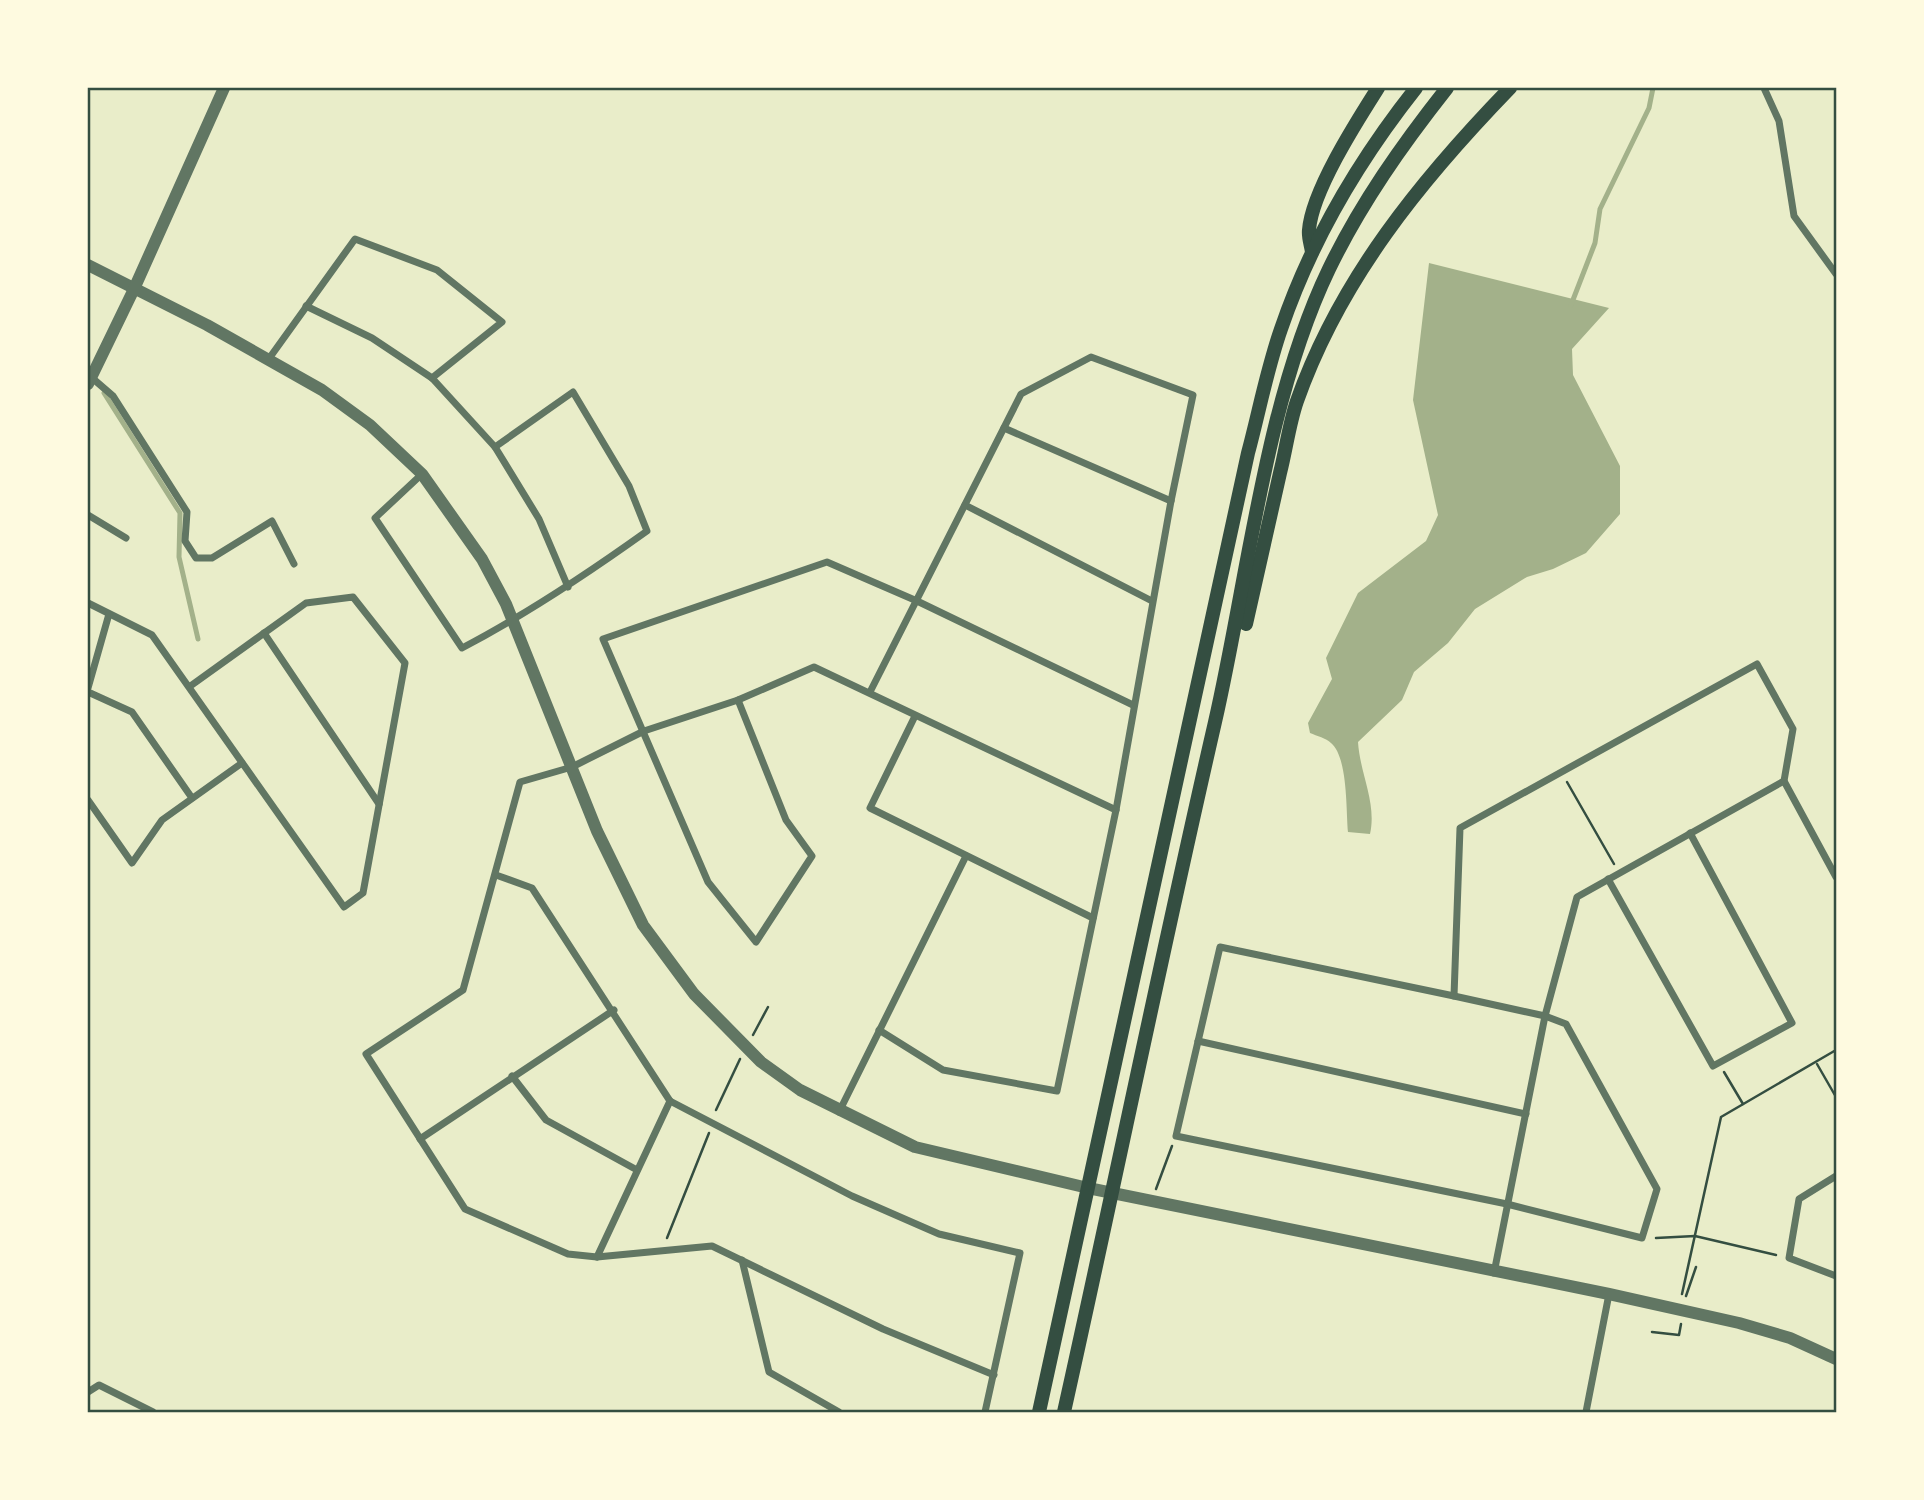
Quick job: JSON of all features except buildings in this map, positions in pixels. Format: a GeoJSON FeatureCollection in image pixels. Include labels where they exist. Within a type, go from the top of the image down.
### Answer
{"type":"FeatureCollection","features":[{"type":"Feature","properties":{"kind":"main road"},"geometry":{"type":"LineString","coordinates":[[1312,252],[1308,230],[1323,186],[1352,130],[1378,88]]}},
{"type":"Feature","properties":{"kind":"main road"},"geometry":{"type":"LineString","coordinates":[[1039,1412],[1248,453],[1280,330],[1312,252],[1355,173],[1416,88]]}},
{"type":"Feature","properties":{"kind":"main road"},"geometry":{"type":"LineString","coordinates":[[1064,1412],[1168,926],[1229,660],[1273,438],[1300,343],[1327,272],[1357,215],[1396,153],[1447,88]]}},
{"type":"Feature","properties":{"kind":"main road"},"geometry":{"type":"LineString","coordinates":[[1229,660],[1241,643],[1297,403],[1335,314],[1396,218],[1463,137],[1510,88]]}},
{"type":"Feature","properties":{"kind":"street"},"geometry":{"type":"LineString","coordinates":[[225,88],[134,289],[89,380],[113,396],[187,512],[185,541],[196,558],[212,558],[272,521],[294,564]]}},
{"type":"Feature","properties":{"kind":"street"},"geometry":{"type":"LineString","coordinates":[[1764,88],[1779,121],[1794,216],[1836,274]]}},
{"type":"Feature","properties":{"kind":"street"},"geometry":{"type":"LineString","coordinates":[[268,360],[355,239],[437,270],[502,322],[432,378]]}},
{"type":"Feature","properties":{"kind":"street"},"geometry":{"type":"LineString","coordinates":[[88,265],[207,325],[321,390],[370,425],[422,474],[482,559],[514,621],[615,873],[637,915],[694,994],[761,1062],[800,1090],[839,1112],[915,1147],[1088,1188],[1679,1310],[1790,1338],[1836,1359]]}},
{"type":"Feature","properties":{"kind":"street"},"geometry":{"type":"LineString","coordinates":[[306,306],[372,338],[432,378],[495,447],[539,519],[568,587]]}},
{"type":"Feature","properties":{"kind":"street"},"geometry":{"type":"LineString","coordinates":[[870,692],[1021,394],[1091,357],[1193,395],[1152,601],[1116,810],[1058,1091],[943,1070],[879,1030]]}},
{"type":"Feature","properties":{"kind":"street"},"geometry":{"type":"LineString","coordinates":[[422,474],[375,518],[462,648],[514,621],[648,531],[629,486],[573,392],[495,447]]}},
{"type":"Feature","properties":{"kind":"street"},"geometry":{"type":"LineString","coordinates":[[1004,428],[1171,501]]}},
{"type":"Feature","properties":{"kind":"street"},"geometry":{"type":"LineString","coordinates":[[965,505],[1152,601]]}},
{"type":"Feature","properties":{"kind":"street"},"geometry":{"type":"LineString","coordinates":[[88,515],[126,538]]}},
{"type":"Feature","properties":{"kind":"street"},"geometry":{"type":"LineString","coordinates":[[738,700],[786,820],[812,856],[756,942],[708,882],[603,639],[827,562],[917,601],[1133,705]]}},
{"type":"Feature","properties":{"kind":"street"},"geometry":{"type":"LineString","coordinates":[[88,603],[152,635],[344,907],[363,893],[405,663],[353,597],[306,603],[189,687]]}},
{"type":"Feature","properties":{"kind":"street"},"geometry":{"type":"LineString","coordinates":[[109,614],[88,690],[132,712],[192,798]]}},
{"type":"Feature","properties":{"kind":"street"},"geometry":{"type":"LineString","coordinates":[[264,633],[379,804]]}},
{"type":"Feature","properties":{"kind":"street"},"geometry":{"type":"LineString","coordinates":[[1454,996],[1460,828],[1757,664],[1793,729],[1784,781],[1836,877]]}},
{"type":"Feature","properties":{"kind":"street"},"geometry":{"type":"LineString","coordinates":[[993,1375],[883,1329],[712,1246],[597,1257],[568,1254],[465,1209],[366,1054],[463,990],[520,782],[572,767],[644,731],[738,700],[814,667],[1116,810]]}},
{"type":"Feature","properties":{"kind":"street"},"geometry":{"type":"LineString","coordinates":[[915,716],[870,808],[1093,918]]}},
{"type":"Feature","properties":{"kind":"street"},"geometry":{"type":"LineString","coordinates":[[88,800],[132,863],[162,820],[242,762]]}},
{"type":"Feature","properties":{"kind":"street"},"geometry":{"type":"LineString","coordinates":[[1494,1273],[1545,1017],[1577,897],[1784,781]]}},
{"type":"Feature","properties":{"kind":"street"},"geometry":{"type":"LineString","coordinates":[[1608,879],[1713,1066],[1792,1023],[1690,833]]}},
{"type":"Feature","properties":{"kind":"street"},"geometry":{"type":"LineString","coordinates":[[839,1112],[967,856]]}},
{"type":"Feature","properties":{"kind":"street"},"geometry":{"type":"LineString","coordinates":[[496,875],[533,888],[614,1010],[670,1101],[852,1196],[939,1234],[1020,1253],[985,1412]]}},
{"type":"Feature","properties":{"kind":"street"},"geometry":{"type":"LineString","coordinates":[[1220,947],[1454,996],[1566,1024],[1657,1189],[1642,1238],[1507,1204],[1176,1136],[1220,947]]}},
{"type":"Feature","properties":{"kind":"street"},"geometry":{"type":"LineString","coordinates":[[420,1139],[614,1010]]}},
{"type":"Feature","properties":{"kind":"street"},"geometry":{"type":"LineString","coordinates":[[1198,1041],[1526,1114]]}},
{"type":"Feature","properties":{"kind":"street"},"geometry":{"type":"LineString","coordinates":[[512,1076],[546,1120],[637,1170]]}},
{"type":"Feature","properties":{"kind":"street"},"geometry":{"type":"LineString","coordinates":[[597,1257],[670,1101]]}},
{"type":"Feature","properties":{"kind":"street"},"geometry":{"type":"LineString","coordinates":[[1836,1176],[1799,1199],[1789,1258],[1836,1276]]}},
{"type":"Feature","properties":{"kind":"street"},"geometry":{"type":"LineString","coordinates":[[742,1260],[769,1372],[839,1412]]}},
{"type":"Feature","properties":{"kind":"street"},"geometry":{"type":"LineString","coordinates":[[1586,1412],[1608,1294]]}},
{"type":"Feature","properties":{"kind":"street"},"geometry":{"type":"LineString","coordinates":[[88,1392],[99,1385],[153,1412]]}},
{"type":"Feature","properties":{"kind":"path"},"geometry":{"type":"LineString","coordinates":[[1562,773],[1619,873]]}},
{"type":"Feature","properties":{"kind":"path"},"geometry":{"type":"LineString","coordinates":[[1679,1310],[1721,1117],[1836,1050]]}},
{"type":"Feature","properties":{"kind":"path"},"geometry":{"type":"LineString","coordinates":[[1720,1063],[1742,1104]]}},
{"type":"Feature","properties":{"kind":"path"},"geometry":{"type":"LineString","coordinates":[[1817,1064],[1836,1097]]}},
{"type":"Feature","properties":{"kind":"path"},"geometry":{"type":"LineString","coordinates":[[662,1251],[713,1123],[720,1097]]}},
{"type":"Feature","properties":{"kind":"path"},"geometry":{"type":"LineString","coordinates":[[1152,1200],[1176,1136]]}},
{"type":"Feature","properties":{"kind":"path"},"geometry":{"type":"LineString","coordinates":[[1642,1238],[1695,1236],[1789,1258]]}},
{"type":"Feature","properties":{"kind":"path"},"geometry":{"type":"LineString","coordinates":[[1689,1281],[1696,1266]]}},
{"type":"Feature","properties":{"kind":"path"},"geometry":{"type":"LineString","coordinates":[[1652,1332],[1679,1335]]}},
{"type":"Feature","properties":{"kind":"shaded area"},"geometry":{"type":"Polygon","coordinates":[[[1429,263],[1609,308],[1572,349],[1573,375],[1620,466],[1620,514],[1586,553],[1553,569],[1527,577],[1475,609],[1448,643],[1414,672],[1402,700],[1358,742],[1372,822],[1370,834],[1348,832],[1341,760],[1331,743],[1310,733],[1308,723],[1332,679],[1326,658],[1358,593],[1426,541],[1438,515],[1413,400],[1429,263]]]}},
{"type":"Feature","properties":{"kind":"waterway"},"geometry":{"type":"LineString","coordinates":[[1571,305],[1595,243],[1600,209],[1649,108],[1653,88]]}},
{"type":"Feature","properties":{"kind":"waterway"},"geometry":{"type":"LineString","coordinates":[[104,393],[180,513],[179,557],[198,639]]}}]}
